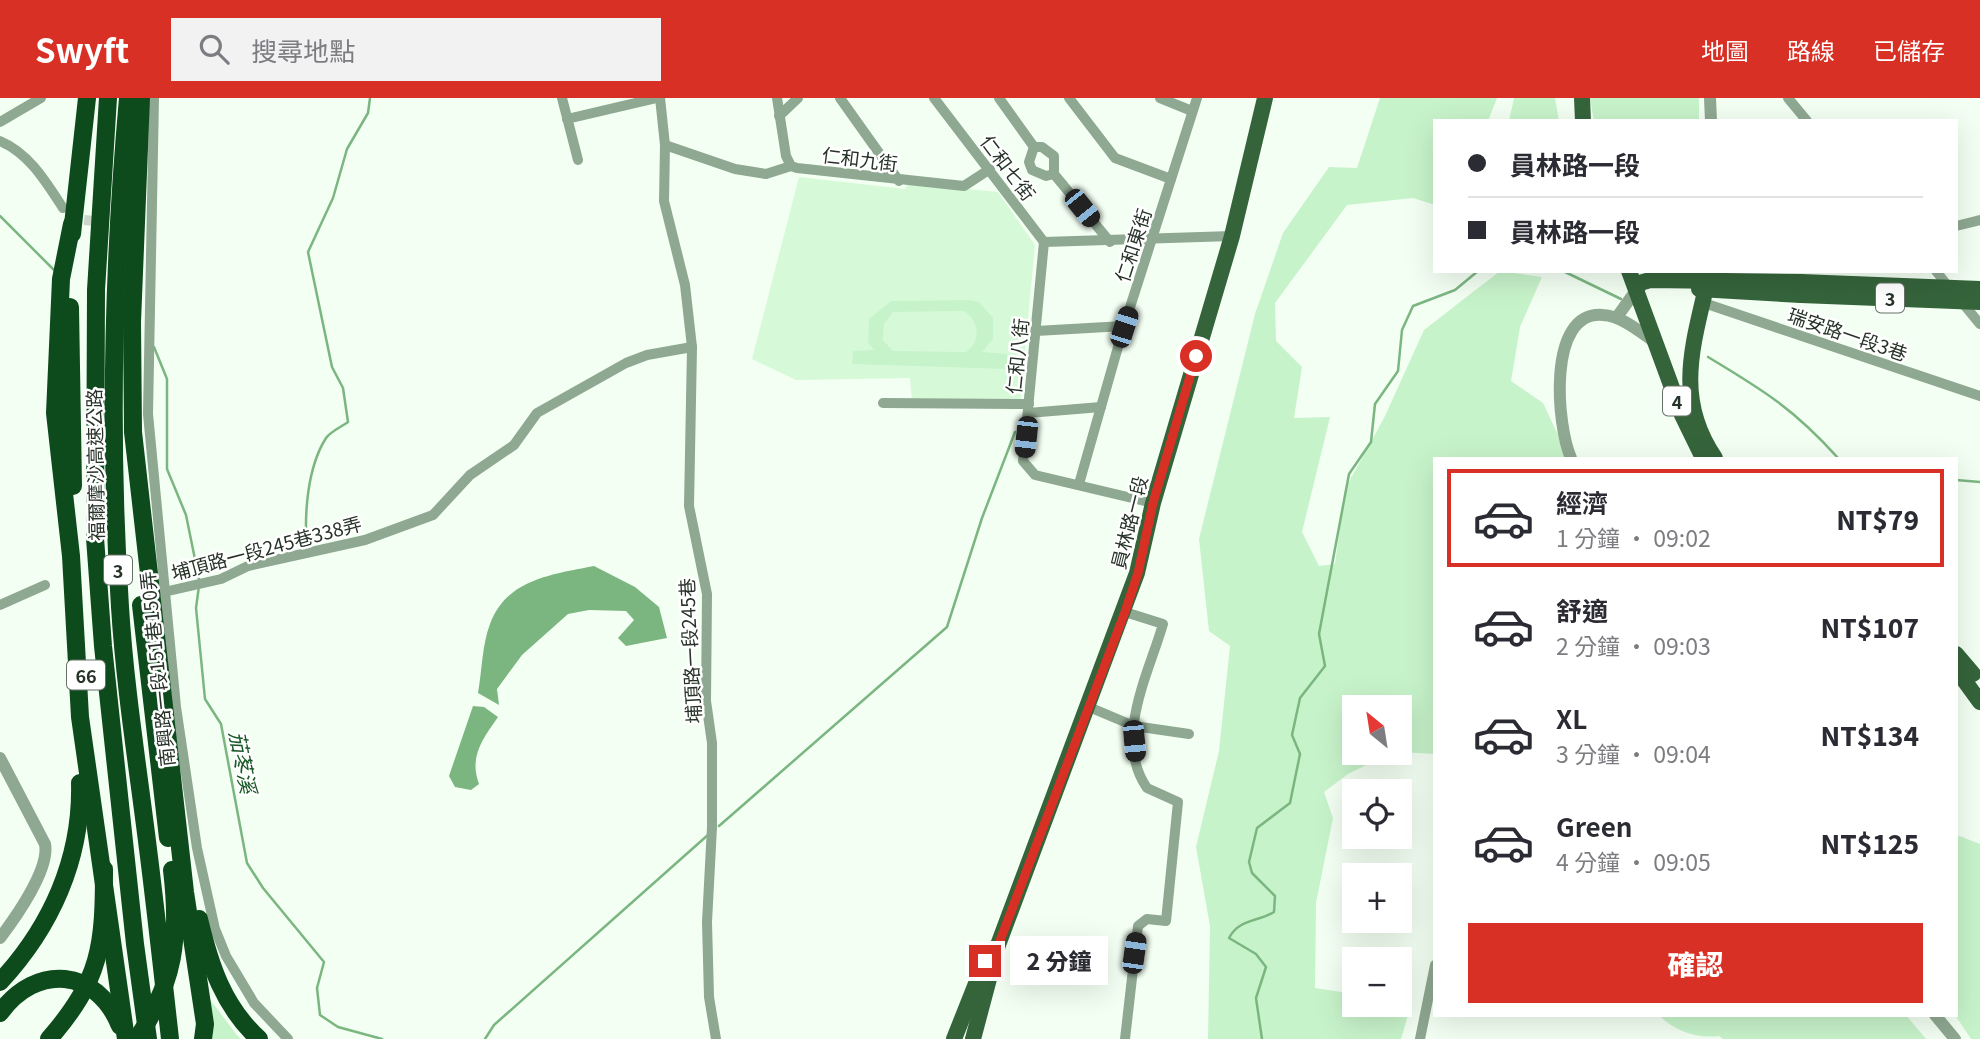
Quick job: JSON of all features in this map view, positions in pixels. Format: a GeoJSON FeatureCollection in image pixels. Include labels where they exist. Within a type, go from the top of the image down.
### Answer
{"type":"FeatureCollection","features":[{"type":"Feature","properties":{"kind":"highway"},"geometry":{"type":"LineString","coordinates":[[0,982],[43,929],[59,897],[75,845],[81,798],[80,717],[71,556],[55,413],[61,279],[72,223],[87,98]]}},
{"type":"Feature","properties":{"kind":"highway","name":"福爾摩沙高速公路"},"geometry":{"type":"LineString","coordinates":[[108,98],[96,290],[95,538],[103,646],[135,944],[148,1039]]}},
{"type":"Feature","properties":{"kind":"highway","name":"福爾摩沙高速公路"},"geometry":{"type":"LineString","coordinates":[[128,98],[114,324],[115,516],[120,609],[135,769],[148,846],[170,1039]]}},
{"type":"Feature","properties":{"kind":"highway"},"geometry":{"type":"LineString","coordinates":[[137,1039],[155,1011],[170,975],[176,902],[140,596],[134,502],[132,322],[141,98]]}},
{"type":"Feature","properties":{"kind":"highway","name":"66"},"geometry":{"type":"LineString","coordinates":[[49,1039],[86,991],[104,931],[104,869],[83,649],[73,480],[70,356],[72,223]]}},
{"type":"Feature","properties":{"kind":"highway"},"geometry":{"type":"LineString","coordinates":[[133,432],[205,1024],[203,1039]]}},
{"type":"Feature","properties":{"kind":"highway"},"geometry":{"type":"LineString","coordinates":[[80,717],[125,1039]]}},
{"type":"Feature","properties":{"kind":"highway"},"geometry":{"type":"LineString","coordinates":[[181,842],[211,967],[237,1016],[259,1039]]}},
{"type":"Feature","properties":{"kind":"highway"},"geometry":{"type":"LineString","coordinates":[[0,1013],[9,1001],[41,981],[75,980],[100,994],[110,1007],[125,1039]]}},
{"type":"Feature","properties":{"kind":"main road","name":"員林路一段"},"geometry":{"type":"LineString","coordinates":[[972,1039],[998,946],[1138,573],[1153,503],[1232,236],[1265,98]]}},
{"type":"Feature","properties":{"kind":"main road"},"geometry":{"type":"LineString","coordinates":[[1574,98],[1576,119]]}},
{"type":"Feature","properties":{"kind":"main road"},"geometry":{"type":"LineString","coordinates":[[1581,98],[1583,119]]}},
{"type":"Feature","properties":{"kind":"main road"},"geometry":{"type":"LineString","coordinates":[[1630,273],[1637,289]]}},
{"type":"Feature","properties":{"kind":"main road","name":"3"},"geometry":{"type":"LineString","coordinates":[[1694,273],[1706,286],[1980,289]]}},
{"type":"Feature","properties":{"kind":"main road"},"geometry":{"type":"LineString","coordinates":[[1637,289],[1640,283],[1650,279],[1706,286]]}},
{"type":"Feature","properties":{"kind":"main road","name":"4"},"geometry":{"type":"LineString","coordinates":[[1706,286],[1691,353],[1690,404],[1696,424],[1714,457]]}},
{"type":"Feature","properties":{"kind":"main road","name":"3"},"geometry":{"type":"LineString","coordinates":[[1801,288],[1980,302]]}},
{"type":"Feature","properties":{"kind":"main road","name":"4"},"geometry":{"type":"LineString","coordinates":[[1637,289],[1682,415],[1703,457]]}},
{"type":"Feature","properties":{"kind":"main road"},"geometry":{"type":"LineString","coordinates":[[1656,342],[1673,356],[1691,353]]}},
{"type":"Feature","properties":{"kind":"main road"},"geometry":{"type":"LineString","coordinates":[[1958,657],[1980,685]]}},
{"type":"Feature","properties":{"kind":"main road"},"geometry":{"type":"LineString","coordinates":[[1958,672],[1980,702]]}},
{"type":"Feature","properties":{"kind":"main road","name":"員林路一段"},"geometry":{"type":"LineString","coordinates":[[954,1039],[985,961],[998,946]]}},
{"type":"Feature","properties":{"kind":"street"},"geometry":{"type":"LineString","coordinates":[[0,122],[41,98]]}},
{"type":"Feature","properties":{"kind":"street","name":"南興路一段151巷150弄"},"geometry":{"type":"LineString","coordinates":[[154,98],[148,414],[170,663],[193,823],[215,929],[226,956],[254,1003],[288,1039]]}},
{"type":"Feature","properties":{"kind":"street"},"geometry":{"type":"LineString","coordinates":[[562,98],[578,160]]}},
{"type":"Feature","properties":{"kind":"street"},"geometry":{"type":"LineString","coordinates":[[567,120],[658,98]]}},
{"type":"Feature","properties":{"kind":"street","name":"埔頂路一段245巷"},"geometry":{"type":"LineString","coordinates":[[658,98],[665,145],[664,201],[685,285],[692,347],[689,506],[708,594],[706,701],[712,743],[712,827],[707,935],[709,997],[716,1039]]}},
{"type":"Feature","properties":{"kind":"street"},"geometry":{"type":"LineString","coordinates":[[777,98],[791,166]]}},
{"type":"Feature","properties":{"kind":"street"},"geometry":{"type":"LineString","coordinates":[[779,116],[798,98]]}},
{"type":"Feature","properties":{"kind":"street"},"geometry":{"type":"LineString","coordinates":[[840,98],[899,181]]}},
{"type":"Feature","properties":{"kind":"street","name":"仁和七街"},"geometry":{"type":"LineString","coordinates":[[934,98],[1044,242]]}},
{"type":"Feature","properties":{"kind":"street"},"geometry":{"type":"LineString","coordinates":[[999,98],[1034,147]]}},
{"type":"Feature","properties":{"kind":"street"},"geometry":{"type":"LineString","coordinates":[[1069,98],[1115,158],[1171,179]]}},
{"type":"Feature","properties":{"kind":"street"},"geometry":{"type":"LineString","coordinates":[[1160,98],[1192,111]]}},
{"type":"Feature","properties":{"kind":"street","name":"仁和東街"},"geometry":{"type":"LineString","coordinates":[[1079,484],[1124,327],[1197,98]]}},
{"type":"Feature","properties":{"kind":"street"},"geometry":{"type":"LineString","coordinates":[[1710,98],[1711,119]]}},
{"type":"Feature","properties":{"kind":"street"},"geometry":{"type":"LineString","coordinates":[[1788,98],[1805,119]]}},
{"type":"Feature","properties":{"kind":"street"},"geometry":{"type":"LineString","coordinates":[[0,141],[16,148],[43,178],[63,208]]}},
{"type":"Feature","properties":{"kind":"street","name":"仁和九街"},"geometry":{"type":"LineString","coordinates":[[665,145],[735,169],[766,174],[791,166],[899,181],[964,186],[990,169]]}},
{"type":"Feature","properties":{"kind":"street"},"geometry":{"type":"LineString","coordinates":[[1034,147],[1042,147],[1054,156],[1054,174],[1110,242]]}},
{"type":"Feature","properties":{"kind":"street"},"geometry":{"type":"LineString","coordinates":[[1034,147],[1030,154],[1032,170],[1038,175],[1054,174]]}},
{"type":"Feature","properties":{"kind":"street"},"geometry":{"type":"LineString","coordinates":[[1958,226],[1980,220]]}},
{"type":"Feature","properties":{"kind":"street"},"geometry":{"type":"LineString","coordinates":[[1044,242],[1110,242],[1232,236]]}},
{"type":"Feature","properties":{"kind":"street","name":"仁和八街"},"geometry":{"type":"LineString","coordinates":[[1044,242],[1023,461],[1035,475],[1153,503]]}},
{"type":"Feature","properties":{"kind":"street"},"geometry":{"type":"LineString","coordinates":[[1938,273],[1980,324]]}},
{"type":"Feature","properties":{"kind":"street","name":"瑞安路一段3巷"},"geometry":{"type":"LineString","coordinates":[[1706,286],[1980,396]]}},
{"type":"Feature","properties":{"kind":"street"},"geometry":{"type":"LineString","coordinates":[[1617,317],[1637,289]]}},
{"type":"Feature","properties":{"kind":"street"},"geometry":{"type":"LineString","coordinates":[[1572,457],[1560,417],[1558,386],[1571,336],[1584,320],[1602,314],[1617,317],[1656,342]]}},
{"type":"Feature","properties":{"kind":"street"},"geometry":{"type":"LineString","coordinates":[[1036,331],[1124,327]]}},
{"type":"Feature","properties":{"kind":"street","name":"埔頂路一段245巷338弄"},"geometry":{"type":"LineString","coordinates":[[164,592],[208,583],[248,566],[365,540],[433,515],[470,475],[514,445],[537,413],[626,363],[647,355],[692,347]]}},
{"type":"Feature","properties":{"kind":"street"},"geometry":{"type":"LineString","coordinates":[[883,402],[1028,409],[1101,408]]}},
{"type":"Feature","properties":{"kind":"street"},"geometry":{"type":"LineString","coordinates":[[0,605],[45,585]]}},
{"type":"Feature","properties":{"kind":"street"},"geometry":{"type":"LineString","coordinates":[[1125,612],[1163,624],[1138,701],[1134,726],[1138,766],[1147,788],[1178,802],[1166,922],[1147,919],[1138,926],[1125,1039]]}},
{"type":"Feature","properties":{"kind":"street"},"geometry":{"type":"LineString","coordinates":[[1088,707],[1134,726],[1189,734]]}},
{"type":"Feature","properties":{"kind":"street"},"geometry":{"type":"LineString","coordinates":[[0,758],[45,844],[47,854],[32,889],[0,938]]}},
{"type":"Feature","properties":{"kind":"street"},"geometry":{"type":"LineString","coordinates":[[1420,1039],[1433,975]]}},
{"type":"Feature","properties":{"kind":"street"},"geometry":{"type":"LineString","coordinates":[[1937,1017],[1955,1039]]}},
{"type":"Feature","properties":{"kind":"shaded area"},"geometry":{"type":"Polygon","coordinates":[[[1380,98],[1497,98],[1489,119],[1433,119],[1433,204],[1413,198],[1347,205],[1275,303],[1276,341],[1302,367],[1294,418],[1330,417],[1302,532],[1319,566],[1335,564],[1345,489],[1385,416],[1424,330],[1497,273],[1542,277],[1520,327],[1511,381],[1543,403],[1569,457],[1433,457],[1433,754],[1412,753],[1412,695],[1342,695],[1342,765],[1366,765],[1348,774],[1324,792],[1333,818],[1316,903],[1315,988],[1342,992],[1342,1017],[1408,1017],[1401,1039],[1208,1039],[1210,926],[1196,847],[1219,751],[1230,646],[1209,631],[1199,539],[1255,314],[1283,233],[1329,167],[1357,168],[1380,98]]]}},
{"type":"Feature","properties":{"kind":"shaded area"},"geometry":{"type":"Polygon","coordinates":[[[1514,98],[1555,98],[1559,119],[1509,119],[1514,98]]]}},
{"type":"Feature","properties":{"kind":"shaded area"},"geometry":{"type":"Polygon","coordinates":[[[1590,98],[1699,98],[1699,119],[1594,119],[1590,98]]]}},
{"type":"Feature","properties":{"kind":"shaded area"},"geometry":{"type":"Polygon","coordinates":[[[799,177],[905,189],[908,183],[998,192],[1035,245],[1020,404],[912,401],[910,378],[796,380],[752,359],[799,177]]]}},
{"type":"Feature","properties":{"kind":"shaded area"},"geometry":{"type":"Polygon","coordinates":[[[891,301],[979,302],[993,318],[993,339],[982,352],[1007,354],[1007,369],[852,364],[853,351],[874,350],[868,342],[869,319],[891,301]],[[964,311],[893,312],[884,324],[883,340],[893,351],[966,352],[975,342],[977,331],[964,311]]]}},
{"type":"Feature","properties":{"kind":"shaded area"},"geometry":{"type":"Polygon","coordinates":[[[594,566],[635,587],[659,607],[667,638],[626,646],[618,638],[634,620],[626,611],[589,610],[568,614],[522,655],[497,689],[499,705],[478,693],[487,632],[497,609],[507,597],[533,581],[594,566]]]}},
{"type":"Feature","properties":{"kind":"shaded area"},"geometry":{"type":"Polygon","coordinates":[[[473,706],[484,707],[498,717],[476,757],[479,784],[471,790],[455,787],[449,776],[473,706]]]}},
{"type":"Feature","properties":{"kind":"shaded area"},"geometry":{"type":"Polygon","coordinates":[[[1958,835],[1980,844],[1980,1039],[1971,1039],[1956,1017],[1958,835]]]}},
{"type":"Feature","properties":{"kind":"shaded area"},"geometry":{"type":"Polygon","coordinates":[[[209,998],[236,1034],[241,1039],[211,1039],[209,998]]]}},
{"type":"Feature","properties":{"kind":"shaded area"},"geometry":{"type":"Polygon","coordinates":[[[1662,1017],[1908,1017],[1926,1039],[1723,1039],[1719,1036],[1686,1033],[1662,1017]]]}},
{"type":"Feature","properties":{"kind":"waterway"},"geometry":{"type":"LineString","coordinates":[[307,550],[308,492],[315,463],[326,438],[348,422],[343,388],[332,367],[308,252],[333,198],[347,149],[368,113],[370,98]]}},
{"type":"Feature","properties":{"kind":"waterway","name":"茄苳溪"},"geometry":{"type":"LineString","coordinates":[[0,216],[55,271]]}},
{"type":"Feature","properties":{"kind":"waterway"},"geometry":{"type":"LineString","coordinates":[[1262,1039],[1256,998],[1266,967],[1256,954],[1229,938],[1243,924],[1274,912],[1275,896],[1252,873],[1249,862],[1257,828],[1290,803],[1300,754],[1292,735],[1300,698],[1325,666],[1319,634],[1349,474],[1371,442],[1375,404],[1398,371],[1402,330],[1413,306],[1455,290],[1476,273]]}},
{"type":"Feature","properties":{"kind":"waterway"},"geometry":{"type":"LineString","coordinates":[[1567,273],[1621,299]]}},
{"type":"Feature","properties":{"kind":"waterway","name":"茄苳溪"},"geometry":{"type":"LineString","coordinates":[[154,347],[167,379],[167,469],[186,515],[199,579]]}},
{"type":"Feature","properties":{"kind":"waterway"},"geometry":{"type":"LineString","coordinates":[[1708,357],[1777,402],[1807,426],[1837,457]]}},
{"type":"Feature","properties":{"kind":"waterway"},"geometry":{"type":"LineString","coordinates":[[719,826],[947,627],[982,518],[1015,432]]}},
{"type":"Feature","properties":{"kind":"waterway"},"geometry":{"type":"LineString","coordinates":[[1958,480],[1980,482]]}},
{"type":"Feature","properties":{"kind":"waterway","name":"茄苳溪"},"geometry":{"type":"LineString","coordinates":[[199,586],[196,608],[205,699],[221,724],[247,863],[263,888],[324,962],[317,988],[320,1015],[338,1027],[382,1039]]}},
{"type":"Feature","properties":{"kind":"waterway"},"geometry":{"type":"LineString","coordinates":[[485,1039],[494,1025],[709,834]]}},
{"type":"Feature","properties":{"kind":"tunnel"},"geometry":{"type":"LineString","coordinates":[[70,216],[103,222]]}},
{"type":"Feature","properties":{"kind":"route"},"geometry":{"type":"LineString","coordinates":[[985,961],[998,946],[1125,612],[1138,573],[1153,503],[1196,356]]}}]}
